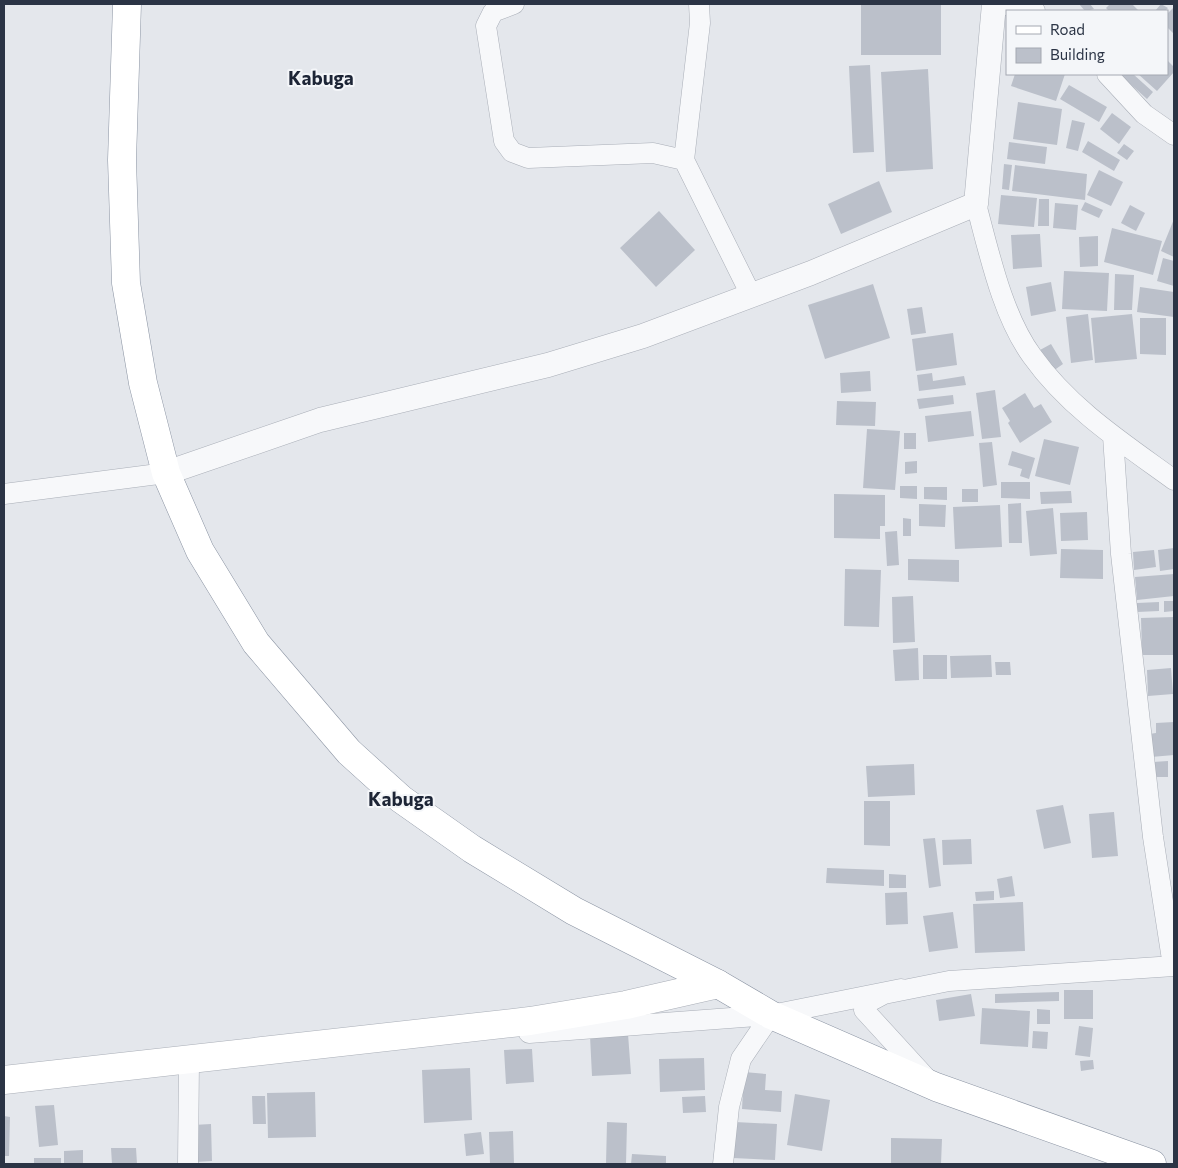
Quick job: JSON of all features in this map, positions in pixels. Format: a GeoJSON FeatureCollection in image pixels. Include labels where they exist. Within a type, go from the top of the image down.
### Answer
{"type":"FeatureCollection","features":[{"type":"Feature","properties":{"kind":"main road"},"geometry":{"type":"LineString","coordinates":[[127,4],[122,160],[126,283],[143,382],[166,473],[200,552],[256,643],[349,752],[401,799],[472,849],[574,911],[718,984],[771,1015],[936,1087],[1152,1164]]}},
{"type":"Feature","properties":{"kind":"main road"},"geometry":{"type":"LineString","coordinates":[[4,1080],[270,1051],[570,1015],[718,984]]}},
{"type":"Feature","properties":{"kind":"street"},"geometry":{"type":"LineString","coordinates":[[514,4],[493,12],[486,26],[504,141],[512,152],[528,158],[653,153],[684,160]]}},
{"type":"Feature","properties":{"kind":"street"},"geometry":{"type":"LineString","coordinates":[[699,4],[700,23],[684,160],[751,296]]}},
{"type":"Feature","properties":{"kind":"street"},"geometry":{"type":"LineString","coordinates":[[994,4],[976,204],[990,257],[1012,321],[1031,355],[1058,388],[1095,422],[1174,480]]}},
{"type":"Feature","properties":{"kind":"street"},"geometry":{"type":"LineString","coordinates":[[1002,4],[1030,10]]}},
{"type":"Feature","properties":{"kind":"street"},"geometry":{"type":"LineString","coordinates":[[1108,75],[1144,114],[1174,135]]}},
{"type":"Feature","properties":{"kind":"street"},"geometry":{"type":"LineString","coordinates":[[4,494],[166,473],[320,420],[548,365],[624,342],[751,296],[976,204]]}},
{"type":"Feature","properties":{"kind":"street"},"geometry":{"type":"LineString","coordinates":[[270,1051],[771,1015],[950,981],[1173,966],[1153,837],[1121,554],[1113,436]]}},
{"type":"Feature","properties":{"kind":"street"},"geometry":{"type":"LineString","coordinates":[[901,989],[877,996],[864,1010],[936,1087]]}},
{"type":"Feature","properties":{"kind":"street"},"geometry":{"type":"LineString","coordinates":[[724,1164],[729,1107],[741,1059],[771,1015]]}},
{"type":"Feature","properties":{"kind":"street"},"geometry":{"type":"LineString","coordinates":[[188,1164],[189,1060]]}},
{"type":"Feature","properties":{"kind":"building"},"geometry":{"type":"Polygon","coordinates":[[[861,4],[941,4],[941,55],[861,55],[861,4]]]}},
{"type":"Feature","properties":{"kind":"building"},"geometry":{"type":"Polygon","coordinates":[[[1079,4],[1090,4],[1094,9],[1090,10],[1084,10],[1079,4]]]}},
{"type":"Feature","properties":{"kind":"building"},"geometry":{"type":"Polygon","coordinates":[[[1110,4],[1132,4],[1138,10],[1108,10],[1106,8],[1110,4]]]}},
{"type":"Feature","properties":{"kind":"building"},"geometry":{"type":"Polygon","coordinates":[[[1161,4],[1168,8],[1166,10],[1156,10],[1161,4]]]}},
{"type":"Feature","properties":{"kind":"building"},"geometry":{"type":"Polygon","coordinates":[[[1174,9],[1174,34],[1168,28],[1168,13],[1174,9]]]}},
{"type":"Feature","properties":{"kind":"building"},"geometry":{"type":"Polygon","coordinates":[[[1168,61],[1174,67],[1174,72],[1157,91],[1139,75],[1168,75],[1168,61]]]}},
{"type":"Feature","properties":{"kind":"building"},"geometry":{"type":"Polygon","coordinates":[[[870,65],[874,152],[853,153],[849,66],[870,65]]]}},
{"type":"Feature","properties":{"kind":"building"},"geometry":{"type":"Polygon","coordinates":[[[928,69],[933,169],[886,172],[881,72],[928,69]]]}},
{"type":"Feature","properties":{"kind":"building"},"geometry":{"type":"Polygon","coordinates":[[[1015,75],[1065,75],[1056,101],[1011,86],[1015,75]]]}},
{"type":"Feature","properties":{"kind":"building"},"geometry":{"type":"Polygon","coordinates":[[[1120,75],[1134,75],[1153,92],[1147,99],[1120,75]]]}},
{"type":"Feature","properties":{"kind":"building"},"geometry":{"type":"Polygon","coordinates":[[[1069,85],[1107,107],[1099,122],[1060,99],[1069,85]]]}},
{"type":"Feature","properties":{"kind":"building"},"geometry":{"type":"Polygon","coordinates":[[[1018,102],[1062,109],[1057,145],[1013,139],[1018,102]]]}},
{"type":"Feature","properties":{"kind":"building"},"geometry":{"type":"Polygon","coordinates":[[[1112,113],[1131,127],[1119,144],[1100,129],[1112,113]]]}},
{"type":"Feature","properties":{"kind":"building"},"geometry":{"type":"Polygon","coordinates":[[[1072,120],[1085,123],[1078,151],[1066,148],[1072,120]]]}},
{"type":"Feature","properties":{"kind":"building"},"geometry":{"type":"Polygon","coordinates":[[[1088,141],[1120,160],[1114,171],[1082,152],[1088,141]]]}},
{"type":"Feature","properties":{"kind":"building"},"geometry":{"type":"Polygon","coordinates":[[[1009,142],[1047,147],[1045,164],[1007,159],[1009,142]]]}},
{"type":"Feature","properties":{"kind":"building"},"geometry":{"type":"Polygon","coordinates":[[[1124,144],[1134,151],[1127,160],[1117,153],[1124,144]]]}},
{"type":"Feature","properties":{"kind":"building"},"geometry":{"type":"Polygon","coordinates":[[[1004,164],[1012,165],[1009,190],[1002,189],[1004,164]]]}},
{"type":"Feature","properties":{"kind":"building"},"geometry":{"type":"Polygon","coordinates":[[[1015,165],[1087,174],[1085,200],[1012,191],[1015,165]]]}},
{"type":"Feature","properties":{"kind":"building"},"geometry":{"type":"Polygon","coordinates":[[[1099,170],[1123,182],[1111,206],[1087,195],[1099,170]]]}},
{"type":"Feature","properties":{"kind":"building"},"geometry":{"type":"Polygon","coordinates":[[[879,181],[892,212],[841,234],[828,204],[879,181]]]}},
{"type":"Feature","properties":{"kind":"building"},"geometry":{"type":"Polygon","coordinates":[[[1001,195],[1037,198],[1034,227],[998,224],[1001,195]]]}},
{"type":"Feature","properties":{"kind":"building"},"geometry":{"type":"Polygon","coordinates":[[[1039,199],[1049,199],[1049,226],[1038,226],[1039,199]]]}},
{"type":"Feature","properties":{"kind":"building"},"geometry":{"type":"Polygon","coordinates":[[[1085,202],[1103,210],[1099,218],[1081,210],[1085,202]]]}},
{"type":"Feature","properties":{"kind":"building"},"geometry":{"type":"Polygon","coordinates":[[[1055,203],[1078,205],[1076,230],[1053,228],[1055,203]]]}},
{"type":"Feature","properties":{"kind":"building"},"geometry":{"type":"Polygon","coordinates":[[[1130,205],[1145,213],[1136,231],[1121,223],[1130,205]]]}},
{"type":"Feature","properties":{"kind":"building"},"geometry":{"type":"Polygon","coordinates":[[[659,211],[695,250],[656,287],[620,248],[659,211]]]}},
{"type":"Feature","properties":{"kind":"building"},"geometry":{"type":"Polygon","coordinates":[[[1174,219],[1174,257],[1161,251],[1174,219]]]}},
{"type":"Feature","properties":{"kind":"building"},"geometry":{"type":"Polygon","coordinates":[[[1112,228],[1162,241],[1153,275],[1104,262],[1112,228]]]}},
{"type":"Feature","properties":{"kind":"building"},"geometry":{"type":"Polygon","coordinates":[[[1040,234],[1042,267],[1013,269],[1011,235],[1040,234]]]}},
{"type":"Feature","properties":{"kind":"building"},"geometry":{"type":"Polygon","coordinates":[[[1098,236],[1098,266],[1080,267],[1079,237],[1098,236]]]}},
{"type":"Feature","properties":{"kind":"building"},"geometry":{"type":"Polygon","coordinates":[[[1163,258],[1174,261],[1174,286],[1157,281],[1163,258]]]}},
{"type":"Feature","properties":{"kind":"building"},"geometry":{"type":"Polygon","coordinates":[[[1064,271],[1109,273],[1107,311],[1062,309],[1064,271]]]}},
{"type":"Feature","properties":{"kind":"building"},"geometry":{"type":"Polygon","coordinates":[[[1115,274],[1134,275],[1132,310],[1114,310],[1115,274]]]}},
{"type":"Feature","properties":{"kind":"building"},"geometry":{"type":"Polygon","coordinates":[[[1051,282],[1056,311],[1031,316],[1026,287],[1051,282]]]}},
{"type":"Feature","properties":{"kind":"building"},"geometry":{"type":"Polygon","coordinates":[[[873,284],[890,338],[825,359],[808,305],[873,284]]]}},
{"type":"Feature","properties":{"kind":"building"},"geometry":{"type":"Polygon","coordinates":[[[1140,287],[1174,292],[1174,317],[1137,312],[1140,287]]]}},
{"type":"Feature","properties":{"kind":"building"},"geometry":{"type":"Polygon","coordinates":[[[922,307],[926,333],[911,335],[907,309],[922,307]]]}},
{"type":"Feature","properties":{"kind":"building"},"geometry":{"type":"Polygon","coordinates":[[[1088,314],[1093,360],[1071,363],[1066,317],[1088,314]]]}},
{"type":"Feature","properties":{"kind":"building"},"geometry":{"type":"Polygon","coordinates":[[[1132,314],[1137,359],[1095,363],[1091,318],[1132,314]]]}},
{"type":"Feature","properties":{"kind":"building"},"geometry":{"type":"Polygon","coordinates":[[[1140,318],[1166,318],[1166,355],[1140,354],[1140,318]]]}},
{"type":"Feature","properties":{"kind":"building"},"geometry":{"type":"Polygon","coordinates":[[[953,333],[957,365],[916,371],[912,339],[953,333]]]}},
{"type":"Feature","properties":{"kind":"building"},"geometry":{"type":"Polygon","coordinates":[[[1051,344],[1063,364],[1053,371],[1040,350],[1051,344]]]}},
{"type":"Feature","properties":{"kind":"building"},"geometry":{"type":"Polygon","coordinates":[[[870,371],[871,391],[841,393],[840,373],[870,371]]]}},
{"type":"Feature","properties":{"kind":"building"},"geometry":{"type":"Polygon","coordinates":[[[932,373],[933,381],[964,376],[966,385],[919,391],[917,375],[932,373]]]}},
{"type":"Feature","properties":{"kind":"building"},"geometry":{"type":"Polygon","coordinates":[[[995,390],[1001,437],[982,439],[976,393],[995,390]]]}},
{"type":"Feature","properties":{"kind":"building"},"geometry":{"type":"Polygon","coordinates":[[[1025,393],[1034,408],[1041,404],[1052,422],[1020,443],[1008,423],[1010,421],[1002,408],[1025,393]]]}},
{"type":"Feature","properties":{"kind":"building"},"geometry":{"type":"Polygon","coordinates":[[[953,395],[954,404],[919,409],[917,399],[953,395]]]}},
{"type":"Feature","properties":{"kind":"building"},"geometry":{"type":"Polygon","coordinates":[[[837,401],[876,402],[875,426],[836,425],[837,401]]]}},
{"type":"Feature","properties":{"kind":"building"},"geometry":{"type":"Polygon","coordinates":[[[971,411],[974,436],[928,442],[925,416],[971,411]]]}},
{"type":"Feature","properties":{"kind":"building"},"geometry":{"type":"Polygon","coordinates":[[[867,429],[900,431],[895,490],[863,488],[867,429]]]}},
{"type":"Feature","properties":{"kind":"building"},"geometry":{"type":"Polygon","coordinates":[[[904,433],[916,433],[916,449],[904,449],[904,433]]]}},
{"type":"Feature","properties":{"kind":"building"},"geometry":{"type":"Polygon","coordinates":[[[1044,439],[1079,447],[1070,485],[1035,476],[1044,439]]]}},
{"type":"Feature","properties":{"kind":"building"},"geometry":{"type":"Polygon","coordinates":[[[992,442],[997,485],[983,487],[979,443],[992,442]]]}},
{"type":"Feature","properties":{"kind":"building"},"geometry":{"type":"Polygon","coordinates":[[[1012,451],[1035,458],[1029,479],[1020,476],[1022,469],[1008,465],[1012,451]]]}},
{"type":"Feature","properties":{"kind":"building"},"geometry":{"type":"Polygon","coordinates":[[[917,461],[917,473],[905,474],[905,462],[917,461]]]}},
{"type":"Feature","properties":{"kind":"building"},"geometry":{"type":"Polygon","coordinates":[[[1001,482],[1030,482],[1030,499],[1001,498],[1001,482]]]}},
{"type":"Feature","properties":{"kind":"building"},"geometry":{"type":"Polygon","coordinates":[[[900,486],[917,486],[917,499],[900,498],[900,486]]]}},
{"type":"Feature","properties":{"kind":"building"},"geometry":{"type":"Polygon","coordinates":[[[924,487],[947,487],[947,500],[924,499],[924,487]]]}},
{"type":"Feature","properties":{"kind":"building"},"geometry":{"type":"Polygon","coordinates":[[[962,489],[978,489],[978,502],[962,502],[962,489]]]}},
{"type":"Feature","properties":{"kind":"building"},"geometry":{"type":"Polygon","coordinates":[[[1071,491],[1072,503],[1041,504],[1040,492],[1071,491]]]}},
{"type":"Feature","properties":{"kind":"building"},"geometry":{"type":"Polygon","coordinates":[[[834,494],[885,495],[885,526],[880,526],[880,539],[834,538],[834,494]]]}},
{"type":"Feature","properties":{"kind":"building"},"geometry":{"type":"Polygon","coordinates":[[[1021,503],[1022,543],[1009,543],[1008,504],[1021,503]]]}},
{"type":"Feature","properties":{"kind":"building"},"geometry":{"type":"Polygon","coordinates":[[[919,504],[946,505],[945,527],[919,526],[919,504]]]}},
{"type":"Feature","properties":{"kind":"building"},"geometry":{"type":"Polygon","coordinates":[[[1000,505],[1002,547],[955,549],[953,507],[1000,505]]]}},
{"type":"Feature","properties":{"kind":"building"},"geometry":{"type":"Polygon","coordinates":[[[1053,508],[1057,554],[1030,556],[1026,511],[1053,508]]]}},
{"type":"Feature","properties":{"kind":"building"},"geometry":{"type":"Polygon","coordinates":[[[1087,512],[1088,540],[1061,541],[1060,513],[1087,512]]]}},
{"type":"Feature","properties":{"kind":"building"},"geometry":{"type":"Polygon","coordinates":[[[903,518],[911,519],[911,536],[903,536],[903,518]]]}},
{"type":"Feature","properties":{"kind":"building"},"geometry":{"type":"Polygon","coordinates":[[[897,531],[899,565],[887,566],[885,532],[897,531]]]}},
{"type":"Feature","properties":{"kind":"building"},"geometry":{"type":"Polygon","coordinates":[[[1174,548],[1174,569],[1160,571],[1158,550],[1174,548]]]}},
{"type":"Feature","properties":{"kind":"building"},"geometry":{"type":"Polygon","coordinates":[[[1061,549],[1103,550],[1103,579],[1060,578],[1061,549]]]}},
{"type":"Feature","properties":{"kind":"building"},"geometry":{"type":"Polygon","coordinates":[[[1154,550],[1156,567],[1134,570],[1133,552],[1154,550]]]}},
{"type":"Feature","properties":{"kind":"building"},"geometry":{"type":"Polygon","coordinates":[[[908,559],[959,560],[959,582],[908,580],[908,559]]]}},
{"type":"Feature","properties":{"kind":"building"},"geometry":{"type":"Polygon","coordinates":[[[845,569],[881,570],[879,627],[844,626],[845,569]]]}},
{"type":"Feature","properties":{"kind":"building"},"geometry":{"type":"Polygon","coordinates":[[[1174,574],[1174,596],[1137,600],[1135,577],[1174,574]]]}},
{"type":"Feature","properties":{"kind":"building"},"geometry":{"type":"Polygon","coordinates":[[[913,596],[915,642],[893,643],[892,597],[913,596]]]}},
{"type":"Feature","properties":{"kind":"building"},"geometry":{"type":"Polygon","coordinates":[[[1164,601],[1174,601],[1174,611],[1164,612],[1164,601]]]}},
{"type":"Feature","properties":{"kind":"building"},"geometry":{"type":"Polygon","coordinates":[[[1159,602],[1159,611],[1137,612],[1137,603],[1159,602]]]}},
{"type":"Feature","properties":{"kind":"building"},"geometry":{"type":"Polygon","coordinates":[[[1174,617],[1174,655],[1142,655],[1141,618],[1174,617]]]}},
{"type":"Feature","properties":{"kind":"building"},"geometry":{"type":"Polygon","coordinates":[[[918,648],[919,680],[895,681],[893,650],[918,648]]]}},
{"type":"Feature","properties":{"kind":"building"},"geometry":{"type":"Polygon","coordinates":[[[923,655],[947,655],[947,679],[923,679],[923,655]]]}},
{"type":"Feature","properties":{"kind":"building"},"geometry":{"type":"Polygon","coordinates":[[[991,655],[992,677],[951,678],[950,656],[991,655]]]}},
{"type":"Feature","properties":{"kind":"building"},"geometry":{"type":"Polygon","coordinates":[[[995,662],[1010,662],[1011,675],[996,675],[995,662]]]}},
{"type":"Feature","properties":{"kind":"building"},"geometry":{"type":"Polygon","coordinates":[[[1171,668],[1173,694],[1148,696],[1147,670],[1171,668]]]}},
{"type":"Feature","properties":{"kind":"building"},"geometry":{"type":"Polygon","coordinates":[[[1174,722],[1174,755],[1151,757],[1149,734],[1156,733],[1156,723],[1174,722]]]}},
{"type":"Feature","properties":{"kind":"building"},"geometry":{"type":"Polygon","coordinates":[[[1168,761],[1168,777],[1154,777],[1153,762],[1168,761]]]}},
{"type":"Feature","properties":{"kind":"building"},"geometry":{"type":"Polygon","coordinates":[[[914,764],[915,795],[868,797],[866,766],[914,764]]]}},
{"type":"Feature","properties":{"kind":"building"},"geometry":{"type":"Polygon","coordinates":[[[864,801],[890,801],[890,846],[864,845],[864,801]]]}},
{"type":"Feature","properties":{"kind":"building"},"geometry":{"type":"Polygon","coordinates":[[[1063,805],[1071,843],[1044,849],[1036,810],[1063,805]]]}},
{"type":"Feature","properties":{"kind":"building"},"geometry":{"type":"Polygon","coordinates":[[[1114,812],[1118,856],[1092,858],[1089,814],[1114,812]]]}},
{"type":"Feature","properties":{"kind":"building"},"geometry":{"type":"Polygon","coordinates":[[[935,838],[941,886],[929,888],[923,839],[935,838]]]}},
{"type":"Feature","properties":{"kind":"building"},"geometry":{"type":"Polygon","coordinates":[[[971,839],[972,864],[943,865],[942,840],[971,839]]]}},
{"type":"Feature","properties":{"kind":"building"},"geometry":{"type":"Polygon","coordinates":[[[827,868],[884,870],[884,886],[826,883],[827,868]]]}},
{"type":"Feature","properties":{"kind":"building"},"geometry":{"type":"Polygon","coordinates":[[[889,874],[906,875],[906,888],[889,888],[889,874]]]}},
{"type":"Feature","properties":{"kind":"building"},"geometry":{"type":"Polygon","coordinates":[[[1012,876],[1015,896],[1000,898],[997,879],[1012,876]]]}},
{"type":"Feature","properties":{"kind":"building"},"geometry":{"type":"Polygon","coordinates":[[[994,891],[994,900],[976,901],[975,892],[994,891]]]}},
{"type":"Feature","properties":{"kind":"building"},"geometry":{"type":"Polygon","coordinates":[[[907,892],[908,924],[886,925],[885,893],[907,892]]]}},
{"type":"Feature","properties":{"kind":"building"},"geometry":{"type":"Polygon","coordinates":[[[1023,902],[1025,951],[975,953],[973,904],[1023,902]]]}},
{"type":"Feature","properties":{"kind":"building"},"geometry":{"type":"Polygon","coordinates":[[[953,912],[958,948],[929,952],[923,916],[953,912]]]}},
{"type":"Feature","properties":{"kind":"building"},"geometry":{"type":"Polygon","coordinates":[[[1064,990],[1093,990],[1093,1019],[1064,1019],[1064,990]]]}},
{"type":"Feature","properties":{"kind":"building"},"geometry":{"type":"Polygon","coordinates":[[[1059,992],[1059,1001],[995,1003],[995,994],[1059,992]]]}},
{"type":"Feature","properties":{"kind":"building"},"geometry":{"type":"Polygon","coordinates":[[[971,994],[975,1016],[939,1021],[936,1000],[971,994]]]}},
{"type":"Feature","properties":{"kind":"building"},"geometry":{"type":"Polygon","coordinates":[[[982,1008],[1030,1011],[1028,1047],[980,1044],[982,1008]]]}},
{"type":"Feature","properties":{"kind":"building"},"geometry":{"type":"Polygon","coordinates":[[[1037,1009],[1050,1010],[1050,1024],[1037,1024],[1037,1009]]]}},
{"type":"Feature","properties":{"kind":"building"},"geometry":{"type":"Polygon","coordinates":[[[1079,1026],[1093,1028],[1090,1057],[1075,1055],[1079,1026]]]}},
{"type":"Feature","properties":{"kind":"building"},"geometry":{"type":"Polygon","coordinates":[[[1033,1031],[1048,1032],[1047,1049],[1032,1048],[1033,1031]]]}},
{"type":"Feature","properties":{"kind":"building"},"geometry":{"type":"Polygon","coordinates":[[[628,1034],[631,1074],[592,1076],[590,1036],[628,1034]]]}},
{"type":"Feature","properties":{"kind":"building"},"geometry":{"type":"Polygon","coordinates":[[[532,1049],[534,1082],[506,1084],[504,1050],[532,1049]]]}},
{"type":"Feature","properties":{"kind":"building"},"geometry":{"type":"Polygon","coordinates":[[[704,1058],[705,1090],[660,1092],[659,1059],[704,1058]]]}},
{"type":"Feature","properties":{"kind":"building"},"geometry":{"type":"Polygon","coordinates":[[[1093,1060],[1094,1069],[1081,1071],[1080,1061],[1093,1060]]]}},
{"type":"Feature","properties":{"kind":"building"},"geometry":{"type":"Polygon","coordinates":[[[470,1068],[472,1120],[424,1123],[422,1070],[470,1068]]]}},
{"type":"Feature","properties":{"kind":"building"},"geometry":{"type":"Polygon","coordinates":[[[744,1072],[766,1074],[765,1090],[782,1091],[781,1112],[742,1109],[744,1072]]]}},
{"type":"Feature","properties":{"kind":"building"},"geometry":{"type":"Polygon","coordinates":[[[315,1092],[316,1137],[268,1138],[267,1093],[315,1092]]]}},
{"type":"Feature","properties":{"kind":"building"},"geometry":{"type":"Polygon","coordinates":[[[795,1094],[830,1100],[822,1151],[787,1145],[795,1094]]]}},
{"type":"Feature","properties":{"kind":"building"},"geometry":{"type":"Polygon","coordinates":[[[252,1096],[265,1096],[266,1124],[253,1124],[252,1096]]]}},
{"type":"Feature","properties":{"kind":"building"},"geometry":{"type":"Polygon","coordinates":[[[705,1096],[706,1112],[683,1113],[682,1097],[705,1096]]]}},
{"type":"Feature","properties":{"kind":"building"},"geometry":{"type":"Polygon","coordinates":[[[54,1105],[58,1145],[39,1147],[35,1106],[54,1105]]]}},
{"type":"Feature","properties":{"kind":"building"},"geometry":{"type":"Polygon","coordinates":[[[4,1116],[10,1117],[9,1156],[4,1156],[4,1116]]]}},
{"type":"Feature","properties":{"kind":"building"},"geometry":{"type":"Polygon","coordinates":[[[607,1122],[627,1123],[626,1164],[606,1164],[607,1122]]]}},
{"type":"Feature","properties":{"kind":"building"},"geometry":{"type":"Polygon","coordinates":[[[735,1122],[777,1124],[775,1160],[733,1158],[735,1122]]]}},
{"type":"Feature","properties":{"kind":"building"},"geometry":{"type":"Polygon","coordinates":[[[211,1124],[212,1161],[195,1162],[193,1125],[211,1124]]]}},
{"type":"Feature","properties":{"kind":"building"},"geometry":{"type":"Polygon","coordinates":[[[513,1131],[514,1164],[490,1164],[489,1132],[513,1131]]]}},
{"type":"Feature","properties":{"kind":"building"},"geometry":{"type":"Polygon","coordinates":[[[481,1132],[484,1154],[466,1156],[464,1134],[481,1132]]]}},
{"type":"Feature","properties":{"kind":"building"},"geometry":{"type":"Polygon","coordinates":[[[891,1138],[942,1139],[941,1164],[891,1164],[891,1138]]]}},
{"type":"Feature","properties":{"kind":"building"},"geometry":{"type":"Polygon","coordinates":[[[111,1148],[136,1148],[137,1164],[112,1164],[111,1148]]]}},
{"type":"Feature","properties":{"kind":"building"},"geometry":{"type":"Polygon","coordinates":[[[83,1150],[83,1164],[64,1164],[64,1151],[83,1150]]]}},
{"type":"Feature","properties":{"kind":"building"},"geometry":{"type":"Polygon","coordinates":[[[632,1154],[666,1156],[666,1164],[631,1164],[632,1154]]]}},
{"type":"Feature","properties":{"kind":"building"},"geometry":{"type":"Polygon","coordinates":[[[34,1158],[61,1158],[61,1164],[34,1164],[34,1158]]]}},
{"type":"Feature","properties":{"kind":"district","name":"Kabuga"},"geometry":{"type":"Point","coordinates":[321,78]}},
{"type":"Feature","properties":{"kind":"district","name":"Kabuga"},"geometry":{"type":"Point","coordinates":[401,799]}}]}
